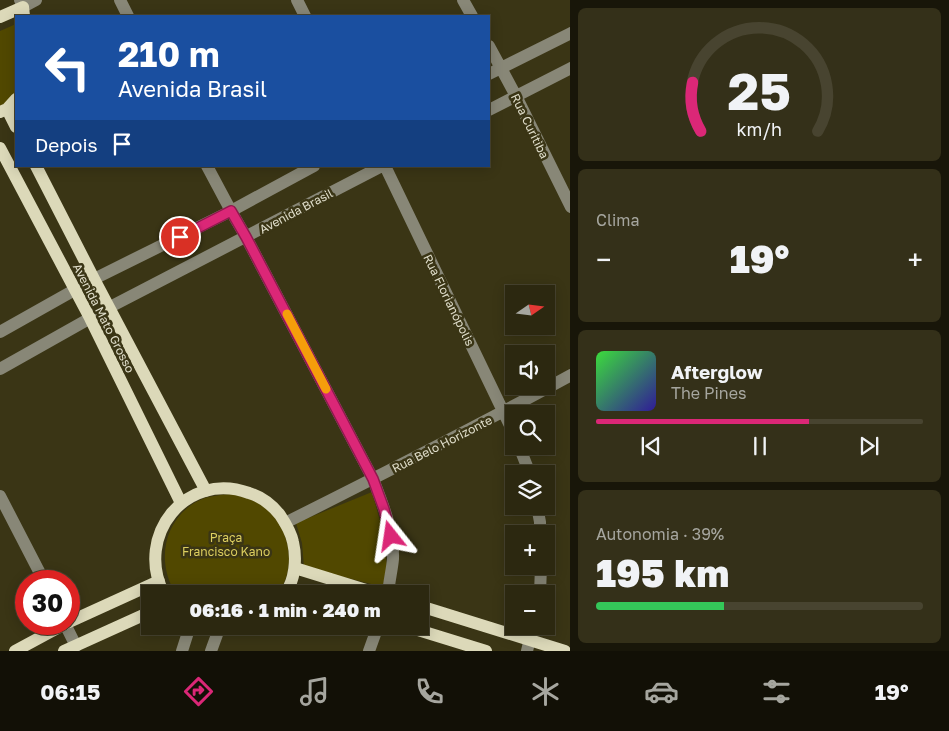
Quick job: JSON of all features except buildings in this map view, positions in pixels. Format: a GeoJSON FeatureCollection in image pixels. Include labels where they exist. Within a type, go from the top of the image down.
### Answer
{"type":"FeatureCollection","features":[{"type":"Feature","properties":{"kind":"main road"},"geometry":{"type":"LineString","coordinates":[[0,17],[22,8]]}},
{"type":"Feature","properties":{"kind":"main road"},"geometry":{"type":"LineString","coordinates":[[15,100],[3,111],[15,126]]}},
{"type":"Feature","properties":{"kind":"main road","name":"Avenida Mato Grosso"},"geometry":{"type":"LineString","coordinates":[[0,148],[90,318],[181,503]]}},
{"type":"Feature","properties":{"kind":"main road","name":"Avenida Mato Grosso"},"geometry":{"type":"LineString","coordinates":[[37,167],[206,491]]}},
{"type":"Feature","properties":{"kind":"main road"},"geometry":{"type":"LineString","coordinates":[[160,585],[155,556],[160,532],[168,517],[181,503],[197,494],[218,488],[243,490],[266,501],[275,509],[291,534],[295,551],[295,568],[289,585]]}},
{"type":"Feature","properties":{"kind":"main road"},"geometry":{"type":"LineString","coordinates":[[295,568],[350,585]]}},
{"type":"Feature","properties":{"kind":"main road"},"geometry":{"type":"LineString","coordinates":[[80,617],[158,581]]}},
{"type":"Feature","properties":{"kind":"main road"},"geometry":{"type":"LineString","coordinates":[[429,609],[529,645],[565,651]]}},
{"type":"Feature","properties":{"kind":"main road"},"geometry":{"type":"LineString","coordinates":[[70,648],[141,616]]}},
{"type":"Feature","properties":{"kind":"main road"},"geometry":{"type":"LineString","coordinates":[[429,633],[486,651]]}},
{"type":"Feature","properties":{"kind":"main road"},"geometry":{"type":"LineString","coordinates":[[15,651],[45,635]]}},
{"type":"Feature","properties":{"kind":"street"},"geometry":{"type":"LineString","coordinates":[[22,8],[36,0]]}},
{"type":"Feature","properties":{"kind":"street"},"geometry":{"type":"LineString","coordinates":[[120,0],[128,15]]}},
{"type":"Feature","properties":{"kind":"street"},"geometry":{"type":"LineString","coordinates":[[297,0],[304,15]]}},
{"type":"Feature","properties":{"kind":"street"},"geometry":{"type":"LineString","coordinates":[[463,0],[471,15]]}},
{"type":"Feature","properties":{"kind":"street"},"geometry":{"type":"LineString","coordinates":[[490,74],[570,33]]}},
{"type":"Feature","properties":{"kind":"street","name":"Rua Curitiba"},"geometry":{"type":"LineString","coordinates":[[490,48],[516,96],[570,207]]}},
{"type":"Feature","properties":{"kind":"street"},"geometry":{"type":"LineString","coordinates":[[490,109],[570,68]]}},
{"type":"Feature","properties":{"kind":"street"},"geometry":{"type":"LineString","coordinates":[[208,167],[373,479],[391,536],[392,559],[389,585]]}},
{"type":"Feature","properties":{"kind":"street"},"geometry":{"type":"LineString","coordinates":[[0,332],[94,279],[231,211],[312,167]]}},
{"type":"Feature","properties":{"kind":"street","name":"Avenida Brasil"},"geometry":{"type":"LineString","coordinates":[[0,369],[110,307],[381,167]]}},
{"type":"Feature","properties":{"kind":"street","name":"Rua Florianópolis"},"geometry":{"type":"LineString","coordinates":[[383,167],[505,416]]}},
{"type":"Feature","properties":{"kind":"street","name":"Rua Belo Horizonte"},"geometry":{"type":"LineString","coordinates":[[285,523],[503,412],[570,375]]}},
{"type":"Feature","properties":{"kind":"street"},"geometry":{"type":"LineString","coordinates":[[0,496],[38,570]]}},
{"type":"Feature","properties":{"kind":"street"},"geometry":{"type":"LineString","coordinates":[[68,635],[70,648]]}},
{"type":"Feature","properties":{"kind":"street"},"geometry":{"type":"LineString","coordinates":[[182,651],[187,635]]}},
{"type":"Feature","properties":{"kind":"street"},"geometry":{"type":"LineString","coordinates":[[211,651],[213,635]]}},
{"type":"Feature","properties":{"kind":"street"},"geometry":{"type":"LineString","coordinates":[[369,651],[375,635]]}},
{"type":"Feature","properties":{"kind":"green space"},"geometry":{"type":"Polygon","coordinates":[[[15,24],[15,95],[0,106],[0,31],[15,24]]]}},
{"type":"Feature","properties":{"kind":"green space"},"geometry":{"type":"Polygon","coordinates":[[[372,492],[380,521],[387,565],[383,585],[375,585],[304,567],[302,543],[296,523],[372,492]]]}},
{"type":"Feature","properties":{"kind":"green space","name":"Praça Francisco Kano"},"geometry":{"type":"Polygon","coordinates":[[[231,494],[257,502],[270,511],[277,520],[286,540],[289,563],[282,585],[172,585],[166,569],[165,556],[170,531],[176,520],[185,510],[200,500],[231,494]]]}},
{"type":"Feature","properties":{"kind":"slow traffic"},"geometry":{"type":"LineString","coordinates":[[287,314],[326,389]]}},
{"type":"Feature","properties":{"kind":"route"},"geometry":{"type":"LineString","coordinates":[[180,237],[231,211],[373,479],[391,536]]}}]}
